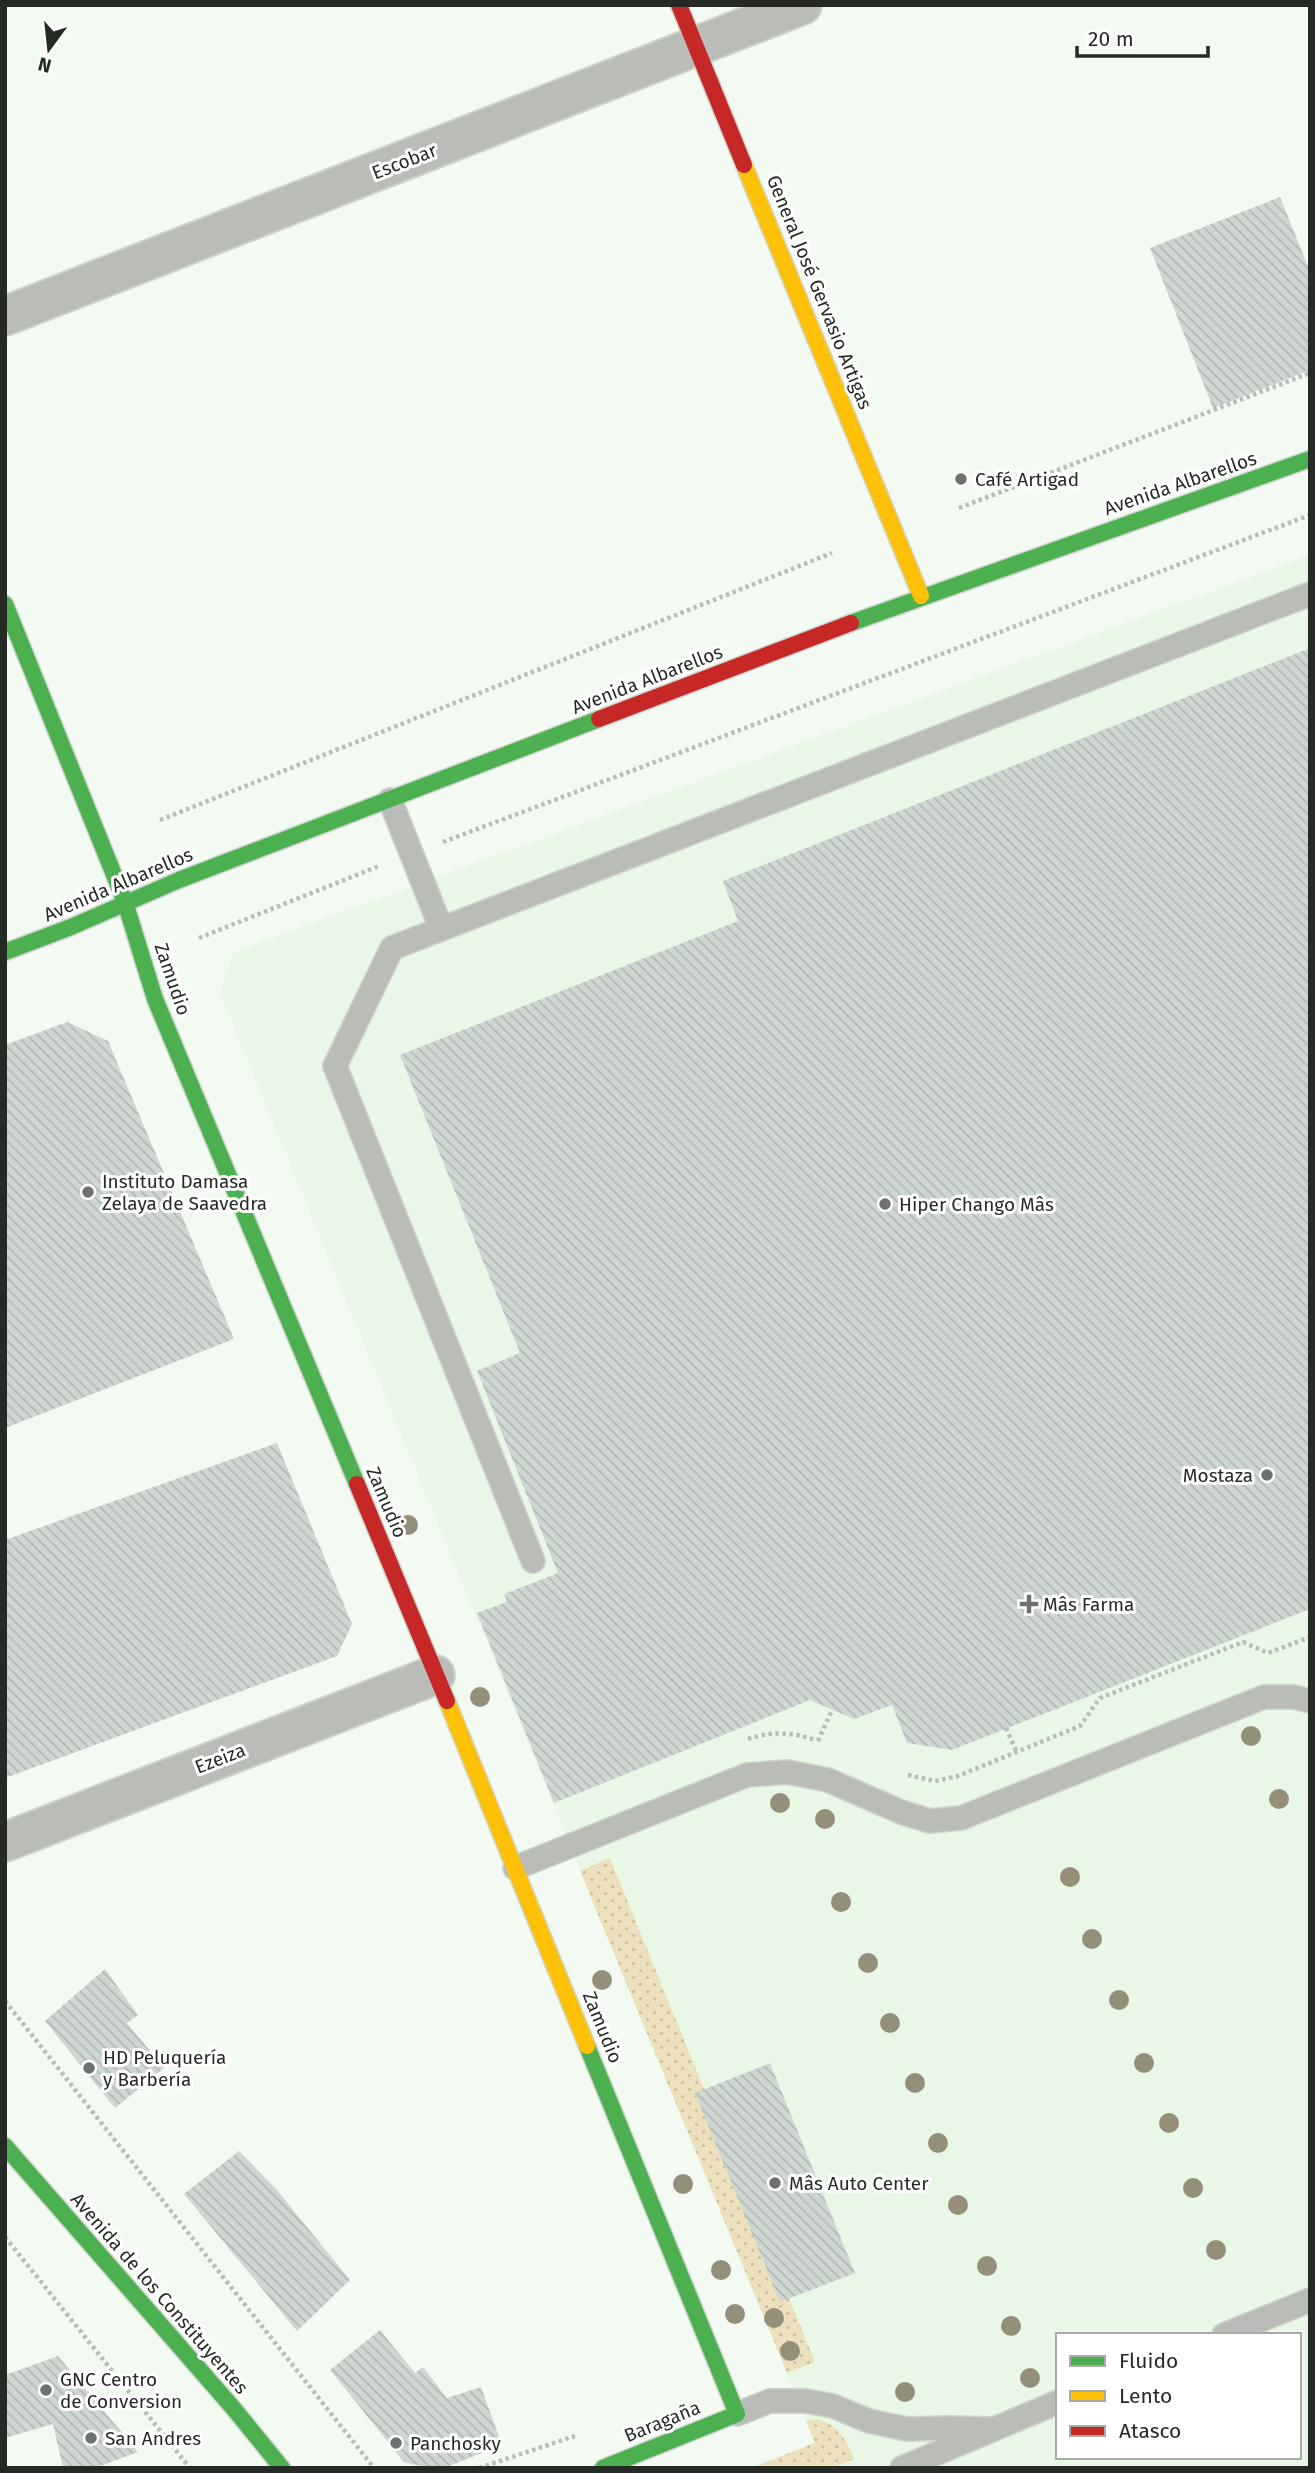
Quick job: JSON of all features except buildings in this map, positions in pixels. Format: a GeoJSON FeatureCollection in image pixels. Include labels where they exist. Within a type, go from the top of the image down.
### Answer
{"type":"FeatureCollection","features":[{"type":"Feature","properties":{"kind":"street","name":"General José Gervasio Artigas"},"geometry":{"type":"LineString","coordinates":[[680,5],[921,596]]}},
{"type":"Feature","properties":{"kind":"street","name":"Escobar"},"geometry":{"type":"LineString","coordinates":[[5,316],[802,5]]}},
{"type":"Feature","properties":{"kind":"street","name":"Avenida Albarellos"},"geometry":{"type":"LineString","coordinates":[[5,952],[125,902],[921,596],[1310,460]]}},
{"type":"Feature","properties":{"kind":"street","name":"Zamudio"},"geometry":{"type":"LineString","coordinates":[[5,604],[125,902],[155,999],[515,1868],[737,2414]]}},
{"type":"Feature","properties":{"kind":"street","name":"Ezeiza"},"geometry":{"type":"LineString","coordinates":[[5,1842],[435,1675]]}},
{"type":"Feature","properties":{"kind":"street","name":"Avenida de los Constituyentes"},"geometry":{"type":"LineString","coordinates":[[5,2146],[282,2468]]}},
{"type":"Feature","properties":{"kind":"street","name":"Baragaña"},"geometry":{"type":"LineString","coordinates":[[603,2468],[737,2414]]}},
{"type":"Feature","properties":{"kind":"lane"},"geometry":{"type":"LineString","coordinates":[[533,1561],[335,1066],[393,948],[1310,594]]}},
{"type":"Feature","properties":{"kind":"lane"},"geometry":{"type":"LineString","coordinates":[[390,800],[441,928]]}},
{"type":"Feature","properties":{"kind":"lane"},"geometry":{"type":"LineString","coordinates":[[515,1868],[747,1775],[787,1772],[828,1780],[901,1812],[930,1821],[961,1818],[1264,1697],[1294,1697],[1310,1701]]}},
{"type":"Feature","properties":{"kind":"lane"},"geometry":{"type":"LineString","coordinates":[[1229,2333],[1310,2300]]}},
{"type":"Feature","properties":{"kind":"lane"},"geometry":{"type":"LineString","coordinates":[[737,2414],[771,2401],[806,2401],[832,2406],[869,2421],[907,2430],[990,2429]]}},
{"type":"Feature","properties":{"kind":"lane"},"geometry":{"type":"LineString","coordinates":[[902,2468],[1056,2403]]}},
{"type":"Feature","properties":{"kind":"path"},"geometry":{"type":"LineString","coordinates":[[959,509],[1310,373]]}},
{"type":"Feature","properties":{"kind":"path"},"geometry":{"type":"LineString","coordinates":[[199,937],[411,854],[1310,515]]}},
{"type":"Feature","properties":{"kind":"path"},"geometry":{"type":"LineString","coordinates":[[160,820],[832,553]]}},
{"type":"Feature","properties":{"kind":"path"},"geometry":{"type":"LineString","coordinates":[[895,1770],[935,1781],[958,1776],[1080,1726],[1100,1698],[1243,1642],[1268,1653],[1310,1637]]}},
{"type":"Feature","properties":{"kind":"path"},"geometry":{"type":"LineString","coordinates":[[818,1741],[832,1710]]}},
{"type":"Feature","properties":{"kind":"path"},"geometry":{"type":"LineString","coordinates":[[740,1742],[771,1732],[797,1733],[831,1746]]}},
{"type":"Feature","properties":{"kind":"path"},"geometry":{"type":"LineString","coordinates":[[5,2001],[374,2468]]}},
{"type":"Feature","properties":{"kind":"path"},"geometry":{"type":"LineString","coordinates":[[5,2237],[190,2468]]}},
{"type":"Feature","properties":{"kind":"shaded area"},"geometry":{"type":"Polygon","coordinates":[[[1310,555],[1310,2468],[751,2468],[815,2442],[220,993],[234,952],[1310,555]]]}},
{"type":"Feature","properties":{"kind":"shaded area"},"geometry":{"type":"Polygon","coordinates":[[[610,1858],[815,2362],[787,2373],[580,1871],[610,1858]]]}},
{"type":"Feature","properties":{"kind":"shaded area"},"geometry":{"type":"Polygon","coordinates":[[[806,2421],[824,2421],[840,2433],[854,2459],[831,2468],[751,2468],[815,2443],[806,2421]]]}},
{"type":"Feature","properties":{"kind":"traffic: fast"},"geometry":{"type":"LineString","coordinates":[[851,623],[1310,459]]}},
{"type":"Feature","properties":{"kind":"traffic: fast"},"geometry":{"type":"LineString","coordinates":[[5,604],[125,902],[155,999],[357,1484]]}},
{"type":"Feature","properties":{"kind":"traffic: fast"},"geometry":{"type":"LineString","coordinates":[[5,952],[71,927],[179,880],[599,719]]}},
{"type":"Feature","properties":{"kind":"traffic: fast"},"geometry":{"type":"LineString","coordinates":[[587,2046],[737,2414],[603,2468]]}},
{"type":"Feature","properties":{"kind":"traffic: fast"},"geometry":{"type":"LineString","coordinates":[[5,2146],[282,2468]]}},
{"type":"Feature","properties":{"kind":"traffic: slow"},"geometry":{"type":"LineString","coordinates":[[744,165],[921,596]]}},
{"type":"Feature","properties":{"kind":"traffic: slow"},"geometry":{"type":"LineString","coordinates":[[447,1701],[587,2046]]}},
{"type":"Feature","properties":{"kind":"traffic: jam"},"geometry":{"type":"LineString","coordinates":[[679,5],[744,165]]}},
{"type":"Feature","properties":{"kind":"traffic: jam"},"geometry":{"type":"LineString","coordinates":[[599,719],[851,623]]}},
{"type":"Feature","properties":{"kind":"traffic: jam"},"geometry":{"type":"LineString","coordinates":[[357,1484],[447,1701]]}},
{"type":"Feature","properties":{"kind":"place","name":"Café Artigad"},"geometry":{"type":"Point","coordinates":[961,479]}},
{"type":"Feature","properties":{"kind":"place","name":"Instituto Damasa Zelaya de Saavedra"},"geometry":{"type":"Point","coordinates":[88,1192]}},
{"type":"Feature","properties":{"kind":"place","name":"Hiper Chango Mâs"},"geometry":{"type":"Point","coordinates":[885,1204]}},
{"type":"Feature","properties":{"kind":"place","name":"Mostaza"},"geometry":{"type":"Point","coordinates":[1267,1475]}},
{"type":"Feature","properties":{"kind":"place","name":"Mâs Farma"},"geometry":{"type":"Point","coordinates":[1029,1604]}},
{"type":"Feature","properties":{"kind":"place","name":"HD Peluquería y Barbería"},"geometry":{"type":"Point","coordinates":[89,2068]}},
{"type":"Feature","properties":{"kind":"place","name":"Mâs Auto Center"},"geometry":{"type":"Point","coordinates":[775,2183]}},
{"type":"Feature","properties":{"kind":"place","name":"GNC Centro de Conversion"},"geometry":{"type":"Point","coordinates":[46,2390]}},
{"type":"Feature","properties":{"kind":"place","name":"San Andres"},"geometry":{"type":"Point","coordinates":[91,2438]}},
{"type":"Feature","properties":{"kind":"place","name":"Panchosky"},"geometry":{"type":"Point","coordinates":[396,2443]}}]}
